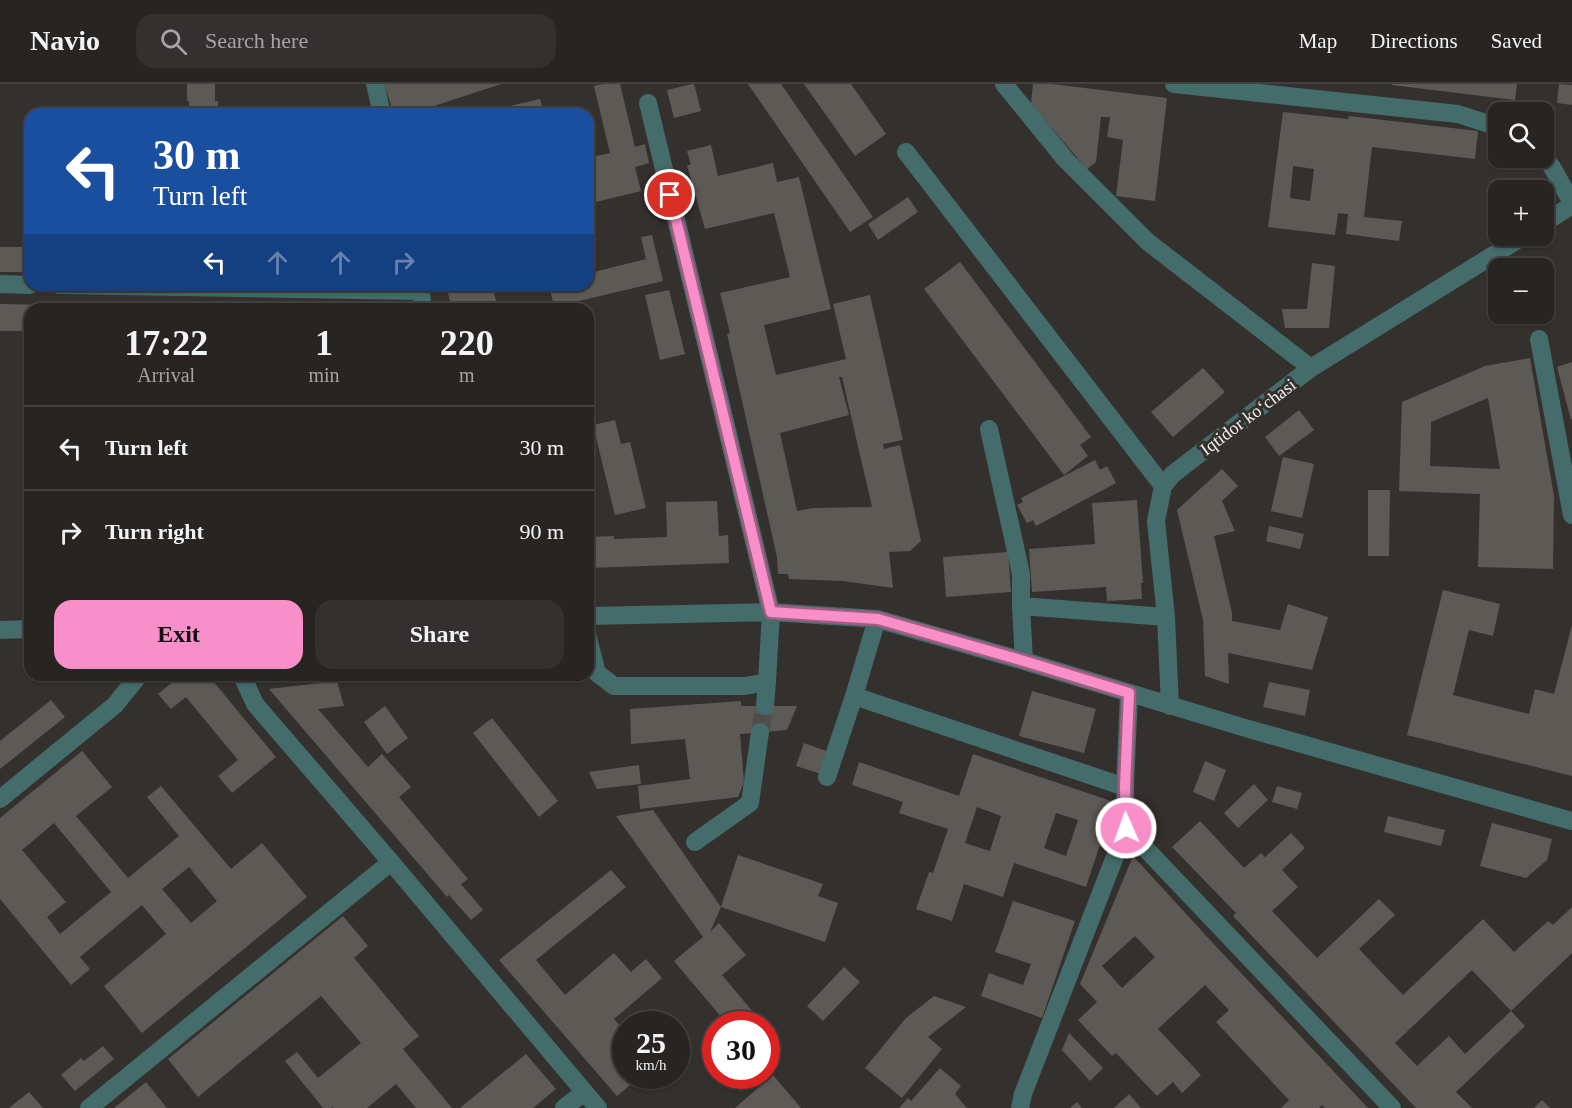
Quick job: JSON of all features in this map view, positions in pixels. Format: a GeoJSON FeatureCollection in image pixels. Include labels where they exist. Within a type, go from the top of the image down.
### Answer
{"type":"FeatureCollection","features":[{"type":"Feature","properties":{"kind":"street"},"geometry":{"type":"LineString","coordinates":[[375,84],[381,108]]}},
{"type":"Feature","properties":{"kind":"street"},"geometry":{"type":"LineString","coordinates":[[1004,84],[1065,159],[1148,242],[1311,368]]}},
{"type":"Feature","properties":{"kind":"street"},"geometry":{"type":"LineString","coordinates":[[1174,84],[1458,114],[1488,124]]}},
{"type":"Feature","properties":{"kind":"street"},"geometry":{"type":"LineString","coordinates":[[648,103],[771,612],[765,706]]}},
{"type":"Feature","properties":{"kind":"street"},"geometry":{"type":"LineString","coordinates":[[906,152],[1163,486],[1156,521],[1166,617],[1170,706]]}},
{"type":"Feature","properties":{"kind":"street"},"geometry":{"type":"LineString","coordinates":[[1553,168],[1572,204],[1554,216]]}},
{"type":"Feature","properties":{"kind":"street","name":"Iqtidor koʻchasi"},"geometry":{"type":"LineString","coordinates":[[1163,486],[1173,474],[1311,368],[1508,246]]}},
{"type":"Feature","properties":{"kind":"street"},"geometry":{"type":"LineString","coordinates":[[0,284],[24,285]]}},
{"type":"Feature","properties":{"kind":"street"},"geometry":{"type":"LineString","coordinates":[[1539,339],[1572,515]]}},
{"type":"Feature","properties":{"kind":"street"},"geometry":{"type":"LineString","coordinates":[[989,429],[1021,574],[1024,661]]}},
{"type":"Feature","properties":{"kind":"street"},"geometry":{"type":"LineString","coordinates":[[1021,606],[1166,617]]}},
{"type":"Feature","properties":{"kind":"street"},"geometry":{"type":"LineString","coordinates":[[594,616],[771,612],[878,619],[1170,706],[1572,821]]}},
{"type":"Feature","properties":{"kind":"street"},"geometry":{"type":"LineString","coordinates":[[827,777],[878,619]]}},
{"type":"Feature","properties":{"kind":"street"},"geometry":{"type":"LineString","coordinates":[[0,630],[24,629]]}},
{"type":"Feature","properties":{"kind":"street"},"geometry":{"type":"LineString","coordinates":[[594,661],[597,673],[614,686],[745,686],[768,682]]}},
{"type":"Feature","properties":{"kind":"street"},"geometry":{"type":"LineString","coordinates":[[0,799],[115,705],[134,681]]}},
{"type":"Feature","properties":{"kind":"street"},"geometry":{"type":"LineString","coordinates":[[244,681],[255,704],[598,1108]]}},
{"type":"Feature","properties":{"kind":"street"},"geometry":{"type":"LineString","coordinates":[[1020,1108],[1023,1094],[1126,828],[1125,787],[1129,693]]}},
{"type":"Feature","properties":{"kind":"street"},"geometry":{"type":"LineString","coordinates":[[854,696],[1125,787]]}},
{"type":"Feature","properties":{"kind":"street"},"geometry":{"type":"LineString","coordinates":[[695,842],[750,803],[760,732]]}},
{"type":"Feature","properties":{"kind":"street"},"geometry":{"type":"LineString","coordinates":[[1126,828],[1392,1108]]}},
{"type":"Feature","properties":{"kind":"street"},"geometry":{"type":"LineString","coordinates":[[89,1108],[391,862]]}},
{"type":"Feature","properties":{"kind":"street"},"geometry":{"type":"LineString","coordinates":[[564,1108],[584,1092]]}},
{"type":"Feature","properties":{"kind":"building"},"geometry":{"type":"Polygon","coordinates":[[[187,84],[215,84],[215,101],[218,101],[218,108],[189,108],[189,101],[187,101],[187,84]]]}},
{"type":"Feature","properties":{"kind":"building"},"geometry":{"type":"Polygon","coordinates":[[[384,84],[501,84],[428,108],[392,108],[384,84]]]}},
{"type":"Feature","properties":{"kind":"building"},"geometry":{"type":"Polygon","coordinates":[[[620,84],[635,147],[645,144],[649,163],[635,167],[641,191],[594,203],[594,157],[610,153],[594,86],[620,84]]]}},
{"type":"Feature","properties":{"kind":"building"},"geometry":{"type":"Polygon","coordinates":[[[694,84],[701,111],[674,118],[667,90],[694,84]]]}},
{"type":"Feature","properties":{"kind":"building"},"geometry":{"type":"Polygon","coordinates":[[[748,84],[781,84],[873,217],[850,232],[748,84]]]}},
{"type":"Feature","properties":{"kind":"building"},"geometry":{"type":"Polygon","coordinates":[[[804,84],[851,84],[886,134],[855,156],[804,84]]]}},
{"type":"Feature","properties":{"kind":"building"},"geometry":{"type":"Polygon","coordinates":[[[1033,84],[1052,84],[1167,98],[1155,201],[1116,196],[1123,140],[1107,137],[1110,117],[1101,117],[1096,162],[1087,169],[1031,104],[1033,84]]]}},
{"type":"Feature","properties":{"kind":"building"},"geometry":{"type":"Polygon","coordinates":[[[1392,84],[1517,84],[1515,100],[1392,84]]]}},
{"type":"Feature","properties":{"kind":"building"},"geometry":{"type":"Polygon","coordinates":[[[1559,84],[1572,85],[1572,105],[1557,103],[1559,84]]]}},
{"type":"Feature","properties":{"kind":"building"},"geometry":{"type":"Polygon","coordinates":[[[540,99],[542,108],[502,108],[540,99]]]}},
{"type":"Feature","properties":{"kind":"building"},"geometry":{"type":"Polygon","coordinates":[[[1283,112],[1348,119],[1349,116],[1478,131],[1475,159],[1372,147],[1364,217],[1402,221],[1399,241],[1346,234],[1348,214],[1338,213],[1335,235],[1268,227],[1283,112]],[[1293,166],[1290,198],[1310,201],[1314,169],[1293,166]]]}},
{"type":"Feature","properties":{"kind":"building"},"geometry":{"type":"Polygon","coordinates":[[[711,145],[718,176],[773,163],[777,182],[799,177],[831,309],[764,325],[776,375],[846,359],[833,304],[870,295],[903,440],[883,444],[884,449],[900,445],[921,541],[910,551],[889,552],[893,588],[843,581],[789,579],[788,574],[778,574],[777,557],[727,334],[730,333],[720,293],[790,277],[774,213],[705,229],[687,165],[691,165],[687,151],[711,145]],[[839,377],[849,415],[780,433],[797,511],[813,508],[872,507],[842,377],[839,377]]]}},
{"type":"Feature","properties":{"kind":"building"},"geometry":{"type":"Polygon","coordinates":[[[908,197],[918,212],[878,240],[868,224],[908,197]]]}},
{"type":"Feature","properties":{"kind":"building"},"geometry":{"type":"Polygon","coordinates":[[[652,235],[663,281],[571,303],[553,303],[550,291],[594,291],[594,272],[646,259],[641,237],[652,235]]]}},
{"type":"Feature","properties":{"kind":"building"},"geometry":{"type":"Polygon","coordinates":[[[24,243],[24,272],[0,272],[0,247],[23,247],[24,243]]]}},
{"type":"Feature","properties":{"kind":"building"},"geometry":{"type":"Polygon","coordinates":[[[960,262],[1091,437],[1080,445],[1088,456],[1064,475],[924,289],[960,262]]]}},
{"type":"Feature","properties":{"kind":"building"},"geometry":{"type":"Polygon","coordinates":[[[1312,263],[1335,266],[1329,328],[1285,328],[1282,309],[1307,309],[1312,263]]]}},
{"type":"Feature","properties":{"kind":"building"},"geometry":{"type":"Polygon","coordinates":[[[669,290],[685,354],[660,360],[645,295],[669,290]]]}},
{"type":"Feature","properties":{"kind":"building"},"geometry":{"type":"Polygon","coordinates":[[[448,291],[494,291],[496,303],[450,303],[448,291]]]}},
{"type":"Feature","properties":{"kind":"building"},"geometry":{"type":"Polygon","coordinates":[[[0,304],[24,304],[24,331],[0,331],[0,304]]]}},
{"type":"Feature","properties":{"kind":"building"},"geometry":{"type":"Polygon","coordinates":[[[1530,358],[1554,496],[1553,569],[1478,567],[1480,494],[1399,491],[1402,402],[1485,366],[1530,358]],[[1488,398],[1431,422],[1430,466],[1500,469],[1488,398]]]}},
{"type":"Feature","properties":{"kind":"building"},"geometry":{"type":"Polygon","coordinates":[[[1572,362],[1572,419],[1571,420],[1557,367],[1572,362]]]}},
{"type":"Feature","properties":{"kind":"building"},"geometry":{"type":"Polygon","coordinates":[[[1203,368],[1225,392],[1173,437],[1151,412],[1203,368]]]}},
{"type":"Feature","properties":{"kind":"building"},"geometry":{"type":"Polygon","coordinates":[[[1299,410],[1314,430],[1279,456],[1265,437],[1299,410]]]}},
{"type":"Feature","properties":{"kind":"building"},"geometry":{"type":"Polygon","coordinates":[[[615,420],[621,444],[630,442],[646,508],[615,515],[594,425],[615,420]]]}},
{"type":"Feature","properties":{"kind":"building"},"geometry":{"type":"Polygon","coordinates":[[[1283,457],[1314,464],[1302,518],[1271,511],[1283,457]]]}},
{"type":"Feature","properties":{"kind":"building"},"geometry":{"type":"Polygon","coordinates":[[[1095,460],[1100,470],[1107,466],[1116,483],[1036,526],[1033,520],[1027,523],[1017,505],[1023,502],[1021,498],[1095,460]]]}},
{"type":"Feature","properties":{"kind":"building"},"geometry":{"type":"Polygon","coordinates":[[[1222,469],[1238,486],[1222,501],[1235,531],[1214,536],[1232,621],[1280,630],[1288,604],[1328,617],[1312,670],[1228,653],[1229,684],[1205,676],[1203,620],[1177,510],[1222,469]]]}},
{"type":"Feature","properties":{"kind":"building"},"geometry":{"type":"Polygon","coordinates":[[[1368,490],[1390,490],[1389,556],[1368,556],[1368,490]]]}},
{"type":"Feature","properties":{"kind":"building"},"geometry":{"type":"Polygon","coordinates":[[[1137,500],[1143,583],[1141,583],[1142,599],[1107,601],[1106,587],[1032,592],[1029,549],[1095,544],[1092,503],[1137,500]]]}},
{"type":"Feature","properties":{"kind":"building"},"geometry":{"type":"Polygon","coordinates":[[[717,501],[719,536],[728,535],[729,563],[594,568],[594,537],[614,536],[614,539],[667,537],[666,502],[717,501]]]}},
{"type":"Feature","properties":{"kind":"building"},"geometry":{"type":"Polygon","coordinates":[[[1269,526],[1304,534],[1300,549],[1266,541],[1269,526]]]}},
{"type":"Feature","properties":{"kind":"building"},"geometry":{"type":"Polygon","coordinates":[[[1008,552],[1011,592],[946,597],[943,557],[1008,552]]]}},
{"type":"Feature","properties":{"kind":"building"},"geometry":{"type":"Polygon","coordinates":[[[1443,590],[1500,604],[1493,636],[1469,630],[1453,695],[1529,714],[1535,689],[1554,694],[1572,625],[1572,776],[1407,735],[1443,590]]]}},
{"type":"Feature","properties":{"kind":"building"},"geometry":{"type":"Polygon","coordinates":[[[174,681],[213,681],[276,757],[232,793],[218,776],[238,760],[186,697],[171,709],[158,694],[174,681]]]}},
{"type":"Feature","properties":{"kind":"building"},"geometry":{"type":"Polygon","coordinates":[[[337,681],[344,706],[318,709],[368,767],[382,754],[411,787],[399,797],[468,879],[461,884],[483,910],[471,920],[449,895],[447,897],[269,689],[337,681]]]}},
{"type":"Feature","properties":{"kind":"building"},"geometry":{"type":"Polygon","coordinates":[[[1269,682],[1310,690],[1305,716],[1263,707],[1269,682]]]}},
{"type":"Feature","properties":{"kind":"building"},"geometry":{"type":"Polygon","coordinates":[[[1032,691],[1096,709],[1084,753],[1019,736],[1032,691]]]}},
{"type":"Feature","properties":{"kind":"building"},"geometry":{"type":"Polygon","coordinates":[[[51,700],[65,717],[0,769],[0,741],[51,700]]]}},
{"type":"Feature","properties":{"kind":"building"},"geometry":{"type":"Polygon","coordinates":[[[741,701],[741,706],[797,706],[787,730],[740,734],[744,782],[738,797],[640,809],[638,786],[690,779],[685,739],[631,744],[630,709],[741,701]]]}},
{"type":"Feature","properties":{"kind":"building"},"geometry":{"type":"Polygon","coordinates":[[[385,706],[408,738],[387,754],[364,722],[385,706]]]}},
{"type":"Feature","properties":{"kind":"building"},"geometry":{"type":"Polygon","coordinates":[[[492,718],[558,801],[539,817],[473,733],[492,718]]]}},
{"type":"Feature","properties":{"kind":"building"},"geometry":{"type":"Polygon","coordinates":[[[804,743],[829,752],[821,774],[796,766],[804,743]]]}},
{"type":"Feature","properties":{"kind":"building"},"geometry":{"type":"Polygon","coordinates":[[[82,751],[112,787],[76,816],[128,878],[179,836],[147,797],[161,786],[231,869],[262,843],[307,897],[142,1033],[104,986],[166,934],[142,905],[80,957],[90,969],[71,985],[0,899],[0,818],[82,751]],[[54,823],[22,850],[66,902],[47,917],[60,934],[111,892],[54,823]],[[189,867],[162,889],[191,923],[217,901],[189,867]]]}},
{"type":"Feature","properties":{"kind":"building"},"geometry":{"type":"Polygon","coordinates":[[[973,754],[1114,802],[1086,887],[1014,863],[1003,897],[964,884],[952,921],[916,909],[929,872],[933,873],[948,829],[899,813],[903,802],[852,785],[859,762],[959,796],[973,754]],[[977,807],[965,843],[990,851],[1001,816],[977,807]],[[1056,813],[1044,848],[1066,856],[1078,820],[1056,813]]]}},
{"type":"Feature","properties":{"kind":"building"},"geometry":{"type":"Polygon","coordinates":[[[1205,761],[1226,770],[1214,801],[1193,792],[1205,761]]]}},
{"type":"Feature","properties":{"kind":"building"},"geometry":{"type":"Polygon","coordinates":[[[639,765],[641,784],[597,789],[589,772],[639,765]]]}},
{"type":"Feature","properties":{"kind":"building"},"geometry":{"type":"Polygon","coordinates":[[[1254,784],[1268,800],[1238,828],[1224,813],[1254,784]]]}},
{"type":"Feature","properties":{"kind":"building"},"geometry":{"type":"Polygon","coordinates":[[[1277,786],[1302,793],[1297,809],[1272,802],[1277,786]]]}},
{"type":"Feature","properties":{"kind":"building"},"geometry":{"type":"Polygon","coordinates":[[[653,810],[721,907],[710,932],[719,923],[746,955],[722,975],[752,1011],[716,1011],[674,961],[703,937],[616,816],[653,810]]]}},
{"type":"Feature","properties":{"kind":"building"},"geometry":{"type":"Polygon","coordinates":[[[1388,816],[1445,830],[1441,846],[1384,832],[1388,816]]]}},
{"type":"Feature","properties":{"kind":"building"},"geometry":{"type":"Polygon","coordinates":[[[1200,821],[1244,868],[1261,853],[1265,857],[1291,833],[1305,848],[1282,870],[1298,887],[1272,911],[1317,958],[1379,899],[1395,915],[1359,949],[1403,995],[1483,919],[1514,952],[1548,921],[1553,925],[1572,907],[1572,953],[1511,1011],[1525,1026],[1456,1092],[1472,1108],[1416,1108],[1233,916],[1236,913],[1172,847],[1200,821]],[[1472,970],[1395,1043],[1417,1066],[1449,1036],[1465,1054],[1511,1011],[1472,970]]]}},
{"type":"Feature","properties":{"kind":"building"},"geometry":{"type":"Polygon","coordinates":[[[1492,823],[1552,839],[1547,860],[1526,878],[1480,866],[1492,823]]]}},
{"type":"Feature","properties":{"kind":"building"},"geometry":{"type":"Polygon","coordinates":[[[738,855],[823,884],[818,896],[838,903],[825,942],[721,907],[738,855]]]}},
{"type":"Feature","properties":{"kind":"building"},"geometry":{"type":"Polygon","coordinates":[[[1133,856],[1368,1108],[1325,1108],[1322,1105],[1319,1108],[1281,1108],[1289,1100],[1216,1022],[1229,1010],[1205,985],[1158,1029],[1201,1075],[1182,1093],[1173,1082],[1157,1096],[1116,1053],[1112,1056],[1078,1020],[1097,1002],[1080,984],[1133,856]],[[1135,936],[1102,966],[1122,988],[1155,957],[1135,936]]]}},
{"type":"Feature","properties":{"kind":"building"},"geometry":{"type":"Polygon","coordinates":[[[611,870],[626,887],[536,960],[565,995],[614,953],[631,972],[646,959],[662,978],[623,1011],[612,1011],[612,1089],[625,1089],[617,1096],[499,960],[611,870]]]}},
{"type":"Feature","properties":{"kind":"building"},"geometry":{"type":"Polygon","coordinates":[[[1013,901],[1075,921],[1042,1018],[981,996],[989,973],[1023,985],[1031,964],[995,952],[1013,901]]]}},
{"type":"Feature","properties":{"kind":"building"},"geometry":{"type":"Polygon","coordinates":[[[343,916],[368,946],[354,958],[419,1036],[403,1049],[452,1108],[416,1108],[396,1084],[367,1108],[323,1108],[285,1061],[297,1052],[318,1078],[361,1043],[321,996],[198,1097],[168,1059],[343,916]]]}},
{"type":"Feature","properties":{"kind":"building"},"geometry":{"type":"Polygon","coordinates":[[[844,967],[860,982],[823,1021],[807,1006],[844,967]]]}},
{"type":"Feature","properties":{"kind":"building"},"geometry":{"type":"Polygon","coordinates":[[[934,996],[966,1007],[928,1037],[942,1049],[902,1098],[865,1068],[906,1018],[934,996]]]}},
{"type":"Feature","properties":{"kind":"building"},"geometry":{"type":"Polygon","coordinates":[[[1069,1033],[1103,1068],[1090,1081],[1062,1050],[1069,1033]]]}},
{"type":"Feature","properties":{"kind":"building"},"geometry":{"type":"Polygon","coordinates":[[[103,1046],[114,1059],[75,1091],[61,1075],[81,1058],[84,1061],[103,1046]]]}},
{"type":"Feature","properties":{"kind":"building"},"geometry":{"type":"Polygon","coordinates":[[[526,1054],[556,1089],[533,1108],[460,1108],[526,1054]]]}},
{"type":"Feature","properties":{"kind":"building"},"geometry":{"type":"Polygon","coordinates":[[[940,1068],[961,1086],[955,1094],[967,1108],[899,1108],[908,1098],[911,1101],[940,1068]]]}},
{"type":"Feature","properties":{"kind":"building"},"geometry":{"type":"Polygon","coordinates":[[[146,1082],[167,1108],[114,1108],[146,1082]]]}},
{"type":"Feature","properties":{"kind":"building"},"geometry":{"type":"Polygon","coordinates":[[[780,1083],[801,1108],[735,1108],[757,1089],[780,1089],[780,1083]]]}},
{"type":"Feature","properties":{"kind":"building"},"geometry":{"type":"Polygon","coordinates":[[[29,1092],[43,1108],[9,1108],[29,1092]]]}},
{"type":"Feature","properties":{"kind":"building"},"geometry":{"type":"Polygon","coordinates":[[[1129,1094],[1141,1108],[1114,1108],[1129,1094]]]}},
{"type":"Feature","properties":{"kind":"building"},"geometry":{"type":"Polygon","coordinates":[[[1542,1100],[1550,1108],[1534,1108],[1542,1100]]]}},
{"type":"Feature","properties":{"kind":"building"},"geometry":{"type":"Polygon","coordinates":[[[1077,1102],[1082,1108],[1070,1108],[1077,1102]]]}},
{"type":"Feature","properties":{"kind":"tunnel"},"geometry":{"type":"LineString","coordinates":[[760,732],[765,706]]}},
{"type":"Feature","properties":{"kind":"route"},"geometry":{"type":"LineString","coordinates":[[670,195],[771,612],[878,619],[1129,693],[1125,787],[1126,828]]}}]}
